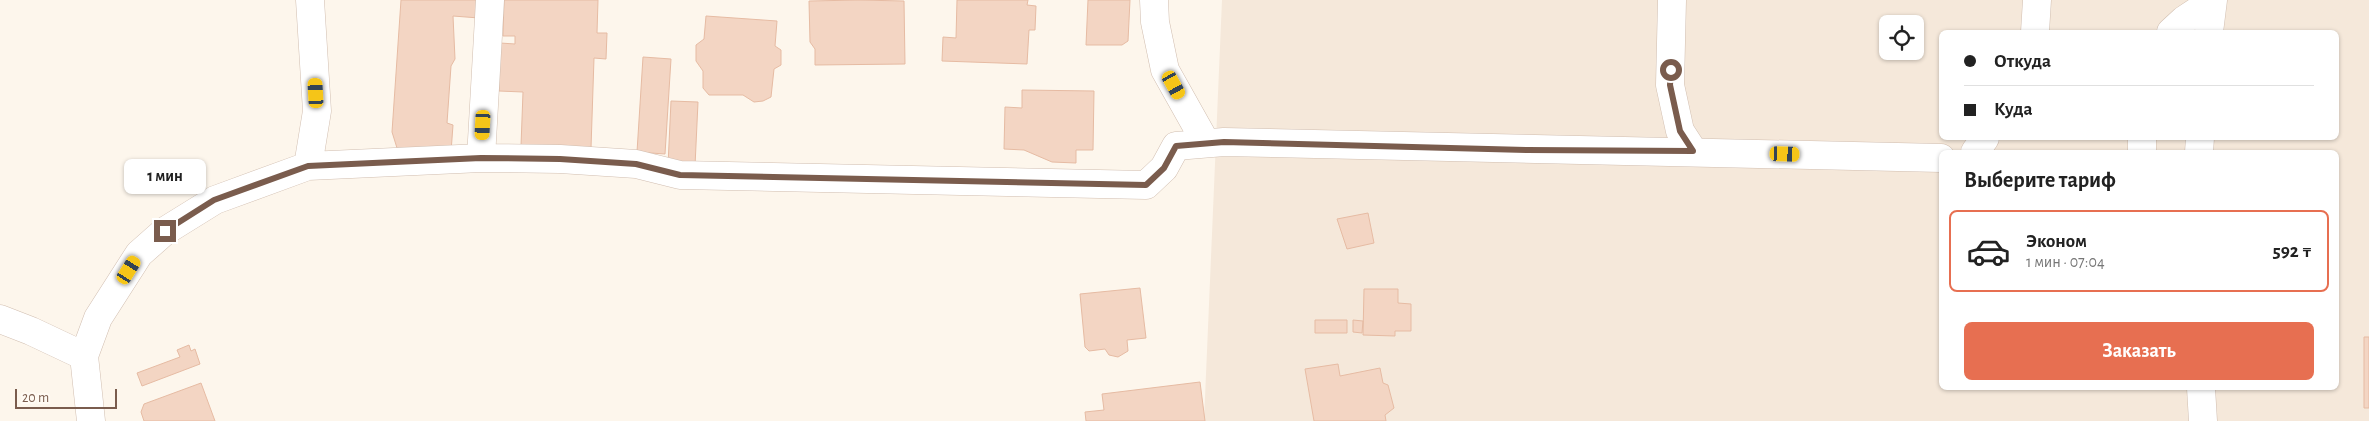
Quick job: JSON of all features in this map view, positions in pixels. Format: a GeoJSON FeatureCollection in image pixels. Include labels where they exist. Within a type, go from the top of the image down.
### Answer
{"type":"FeatureCollection","features":[{"type":"Feature","properties":{"kind":"street"},"geometry":{"type":"LineString","coordinates":[[308,166],[317,111],[310,0]]}},
{"type":"Feature","properties":{"kind":"street"},"geometry":{"type":"LineString","coordinates":[[481,158],[490,0]]}},
{"type":"Feature","properties":{"kind":"street"},"geometry":{"type":"LineString","coordinates":[[1154,0],[1155,22],[1165,70],[1206,143]]}},
{"type":"Feature","properties":{"kind":"street"},"geometry":{"type":"LineString","coordinates":[[1672,0],[1670,85],[1680,131],[1693,151]]}},
{"type":"Feature","properties":{"kind":"street"},"geometry":{"type":"LineString","coordinates":[[2035,30],[2037,0]]}},
{"type":"Feature","properties":{"kind":"street"},"geometry":{"type":"LineString","coordinates":[[2173,30],[2184,20],[2212,1]]}},
{"type":"Feature","properties":{"kind":"street"},"geometry":{"type":"LineString","coordinates":[[2209,30],[2212,1]]}},
{"type":"Feature","properties":{"kind":"street"},"geometry":{"type":"LineString","coordinates":[[92,421],[84,356],[98,318],[139,254],[165,231],[214,200],[308,166],[481,158],[560,159],[636,164],[680,175],[1146,185],[1164,168],[1176,146],[1224,142],[1939,158]]}},
{"type":"Feature","properties":{"kind":"street"},"geometry":{"type":"LineString","coordinates":[[0,319],[84,356]]}},
{"type":"Feature","properties":{"kind":"street"},"geometry":{"type":"LineString","coordinates":[[2201,390],[2203,421]]}},
{"type":"Feature","properties":{"kind":"shaded area"},"geometry":{"type":"Polygon","coordinates":[[[1222,0],[2369,0],[2369,421],[1204,421],[1222,0]]]}},
{"type":"Feature","properties":{"kind":"building"},"geometry":{"type":"Polygon","coordinates":[[[401,0],[480,0],[479,18],[453,16],[455,59],[451,66],[447,123],[453,125],[451,152],[397,148],[392,132],[401,0]]]}},
{"type":"Feature","properties":{"kind":"building"},"geometry":{"type":"Polygon","coordinates":[[[504,0],[598,0],[597,33],[607,33],[606,59],[594,58],[591,148],[521,146],[523,92],[499,91],[500,43],[515,44],[515,36],[503,36],[504,0]]]}},
{"type":"Feature","properties":{"kind":"building"},"geometry":{"type":"Polygon","coordinates":[[[957,0],[1028,0],[1027,5],[1036,6],[1035,30],[1029,30],[1027,64],[942,61],[943,37],[956,38],[957,0]]]}},
{"type":"Feature","properties":{"kind":"building"},"geometry":{"type":"Polygon","coordinates":[[[1088,0],[1130,0],[1128,41],[1122,45],[1086,45],[1088,0]]]}},
{"type":"Feature","properties":{"kind":"building"},"geometry":{"type":"Polygon","coordinates":[[[809,1],[904,1],[905,64],[815,65],[815,49],[810,42],[809,1]]]}},
{"type":"Feature","properties":{"kind":"building"},"geometry":{"type":"Polygon","coordinates":[[[706,16],[777,21],[775,46],[781,50],[781,65],[774,69],[771,97],[763,101],[754,102],[743,95],[709,95],[703,88],[703,71],[696,61],[696,45],[704,39],[706,16]]]}},
{"type":"Feature","properties":{"kind":"building"},"geometry":{"type":"Polygon","coordinates":[[[643,57],[671,59],[665,154],[637,152],[643,57]]]}},
{"type":"Feature","properties":{"kind":"building"},"geometry":{"type":"Polygon","coordinates":[[[1022,90],[1094,91],[1093,150],[1076,150],[1076,163],[1052,162],[1024,150],[1004,149],[1005,107],[1022,108],[1022,90]]]}},
{"type":"Feature","properties":{"kind":"building"},"geometry":{"type":"Polygon","coordinates":[[[671,101],[698,102],[695,166],[668,165],[671,101]]]}},
{"type":"Feature","properties":{"kind":"building"},"geometry":{"type":"Polygon","coordinates":[[[1368,213],[1374,243],[1347,249],[1337,219],[1368,213]]]}},
{"type":"Feature","properties":{"kind":"building"},"geometry":{"type":"Polygon","coordinates":[[[1140,288],[1146,338],[1127,340],[1128,351],[1118,357],[1109,355],[1105,349],[1089,351],[1085,347],[1080,294],[1140,288]]]}},
{"type":"Feature","properties":{"kind":"building"},"geometry":{"type":"Polygon","coordinates":[[[1364,289],[1398,289],[1398,303],[1411,304],[1411,331],[1395,331],[1395,336],[1363,335],[1364,289]]]}},
{"type":"Feature","properties":{"kind":"building"},"geometry":{"type":"Polygon","coordinates":[[[1315,320],[1347,320],[1347,333],[1315,333],[1315,320]]]}},
{"type":"Feature","properties":{"kind":"building"},"geometry":{"type":"Polygon","coordinates":[[[1353,320],[1363,321],[1362,333],[1353,332],[1353,320]]]}},
{"type":"Feature","properties":{"kind":"building"},"geometry":{"type":"Polygon","coordinates":[[[2364,337],[2369,337],[2369,408],[2364,408],[2364,337]]]}},
{"type":"Feature","properties":{"kind":"building"},"geometry":{"type":"Polygon","coordinates":[[[189,345],[191,351],[195,349],[200,364],[142,386],[137,373],[180,357],[177,350],[189,345]]]}},
{"type":"Feature","properties":{"kind":"building"},"geometry":{"type":"Polygon","coordinates":[[[1338,364],[1340,376],[1380,368],[1383,383],[1388,385],[1394,408],[1385,415],[1386,421],[1314,421],[1305,369],[1338,364]]]}},
{"type":"Feature","properties":{"kind":"building"},"geometry":{"type":"Polygon","coordinates":[[[1200,382],[1205,421],[1086,421],[1085,412],[1104,410],[1102,394],[1200,382]]]}},
{"type":"Feature","properties":{"kind":"building"},"geometry":{"type":"Polygon","coordinates":[[[201,383],[215,421],[144,421],[141,412],[144,404],[201,383]]]}},
{"type":"Feature","properties":{"kind":"route"},"geometry":{"type":"LineString","coordinates":[[165,231],[214,200],[308,166],[481,158],[560,159],[636,164],[680,175],[1146,185],[1164,168],[1176,146],[1224,142],[1527,150],[1693,151],[1680,131],[1670,85],[1671,70]]}}]}
